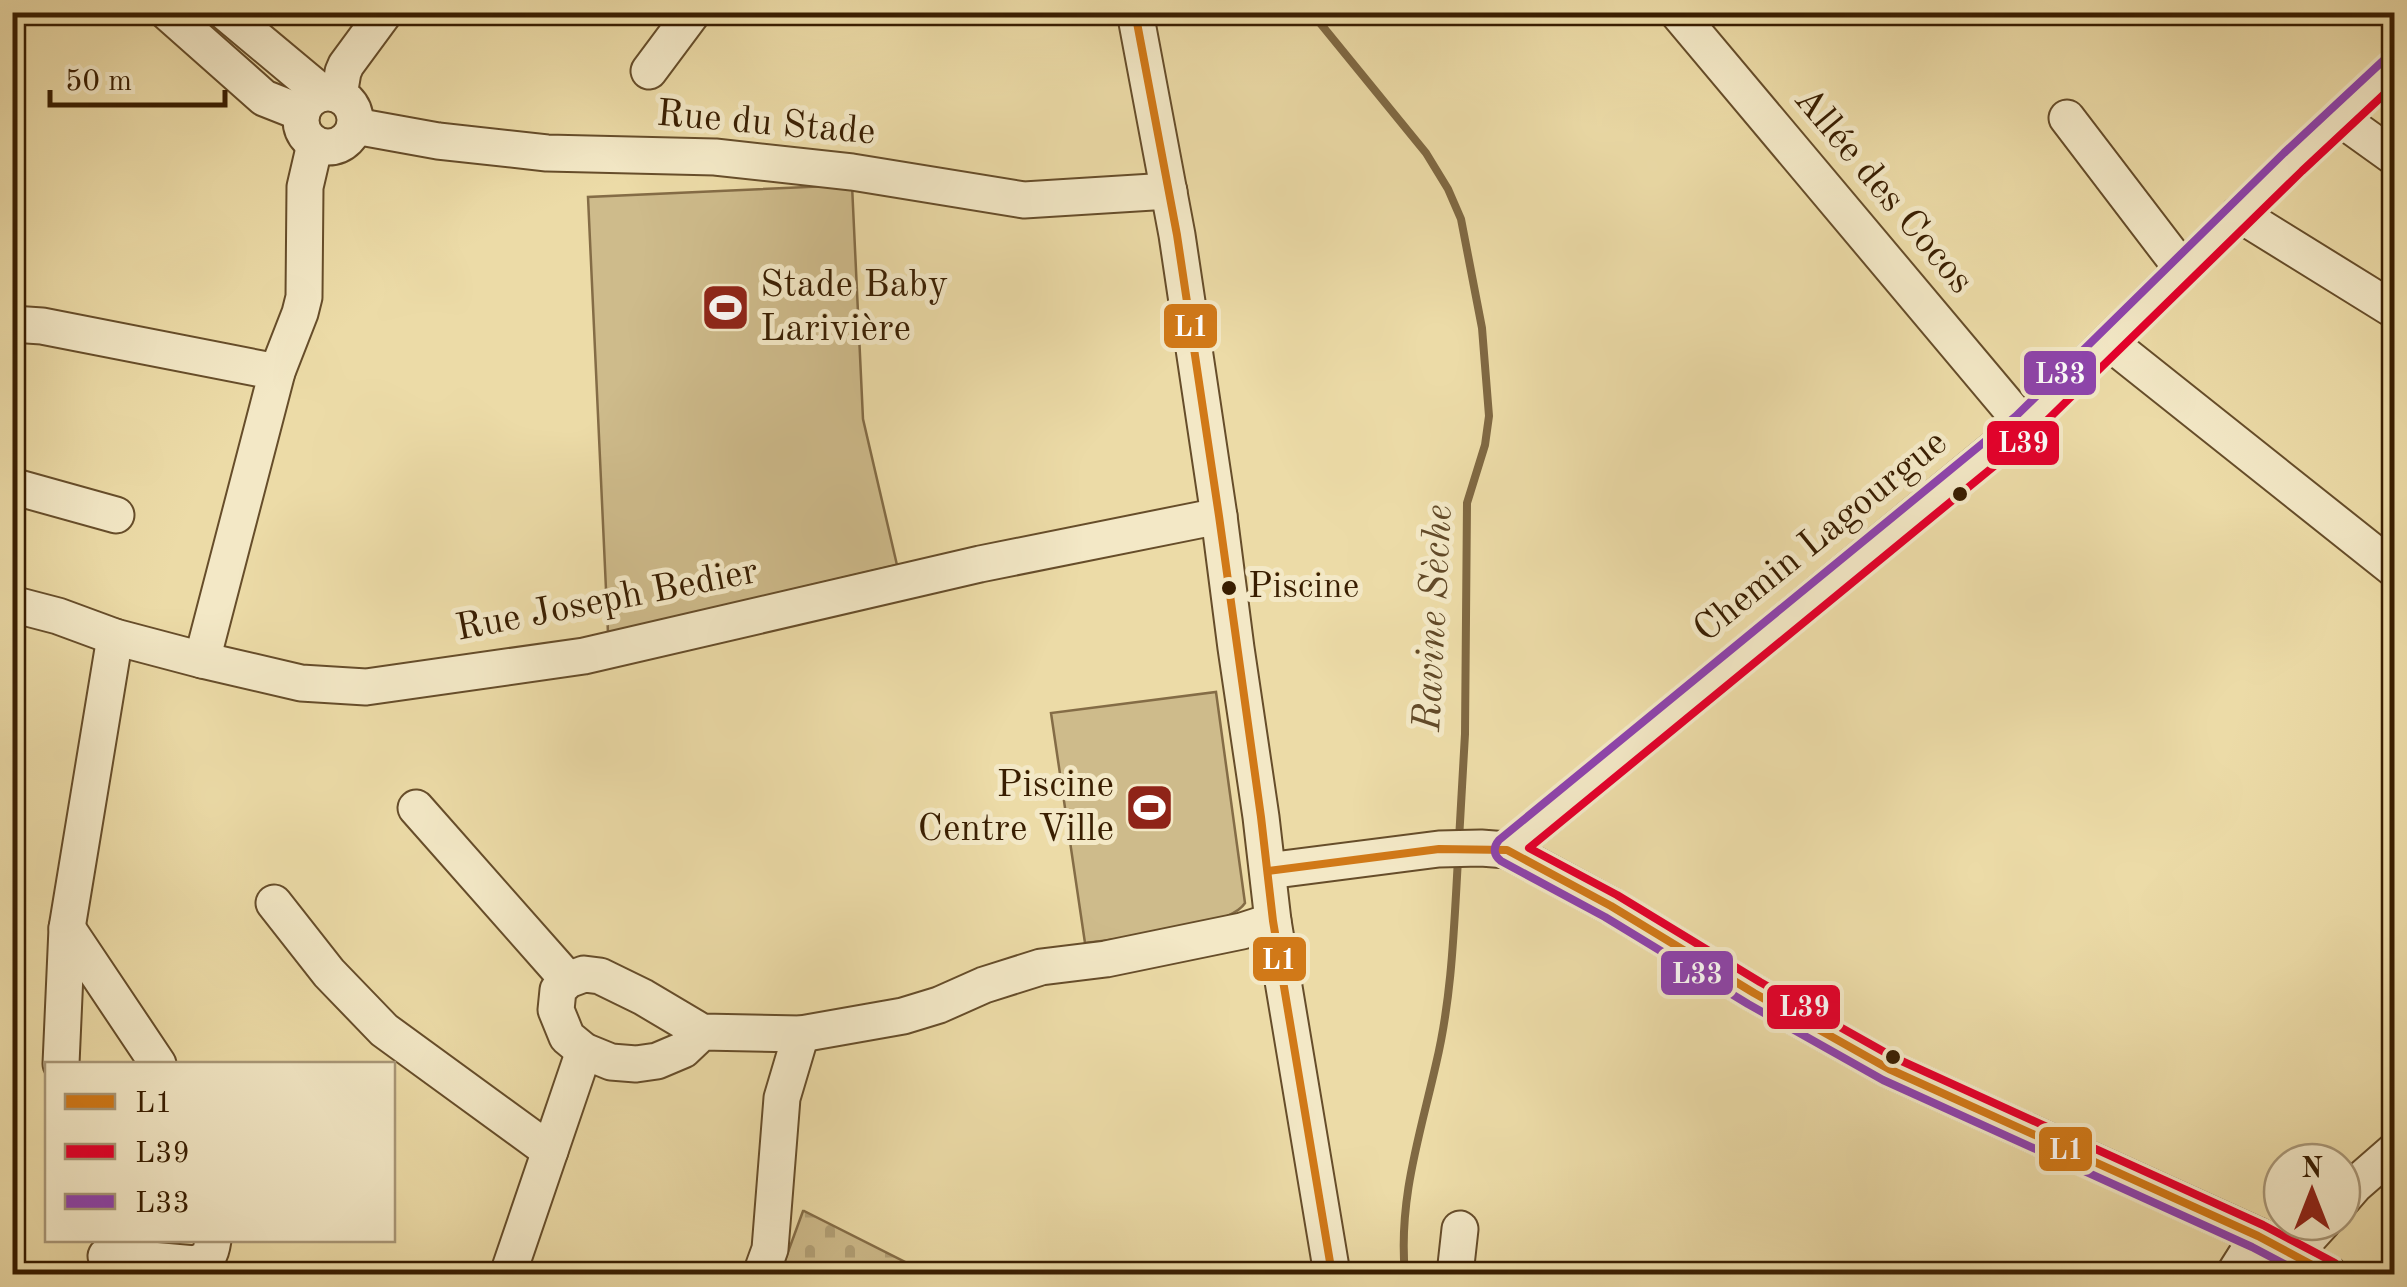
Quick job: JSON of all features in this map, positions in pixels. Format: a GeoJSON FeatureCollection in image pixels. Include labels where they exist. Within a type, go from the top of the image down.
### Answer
{"type":"FeatureCollection","features":[{"type":"Feature","properties":{"kind":"street","name":"Rue du Stade"},"geometry":{"type":"LineString","coordinates":[[167,12],[264,98],[438,142],[547,153],[715,157],[852,172],[1024,200],[1170,192]]}},
{"type":"Feature","properties":{"kind":"street","name":"Rue du Stade"},"geometry":{"type":"LineString","coordinates":[[225,12],[327,114]]}},
{"type":"Feature","properties":{"kind":"street"},"geometry":{"type":"LineString","coordinates":[[202,660],[277,372],[304,298],[305,187],[343,72],[385,12]]}},
{"type":"Feature","properties":{"kind":"street","name":"Rue du Stade"},"geometry":{"type":"LineString","coordinates":[[649,71],[693,12]]}},
{"type":"Feature","properties":{"kind":"street"},"geometry":{"type":"LineString","coordinates":[[1135,12],[1170,192],[1219,516],[1273,921],[1332,1274]]}},
{"type":"Feature","properties":{"kind":"street","name":"Allée des Cocos"},"geometry":{"type":"LineString","coordinates":[[1678,12],[2024,425]]}},
{"type":"Feature","properties":{"kind":"street","name":"Chemin Lagourgue"},"geometry":{"type":"LineString","coordinates":[[1494,849],[2024,425],[2394,68]]}},
{"type":"Feature","properties":{"kind":"street"},"geometry":{"type":"LineString","coordinates":[[2067,118],[2183,270]]}},
{"type":"Feature","properties":{"kind":"street"},"geometry":{"type":"LineString","coordinates":[[2341,118],[2394,157]]}},
{"type":"Feature","properties":{"kind":"street"},"geometry":{"type":"LineString","coordinates":[[2240,214],[2394,310]]}},
{"type":"Feature","properties":{"kind":"street"},"geometry":{"type":"LineString","coordinates":[[12,324],[42,326],[277,372]]}},
{"type":"Feature","properties":{"kind":"street"},"geometry":{"type":"LineString","coordinates":[[2110,343],[2394,570]]}},
{"type":"Feature","properties":{"kind":"street"},"geometry":{"type":"LineString","coordinates":[[12,486],[116,515]]}},
{"type":"Feature","properties":{"kind":"street","name":"Rue Joseph Bedier"},"geometry":{"type":"LineString","coordinates":[[12,604],[116,637],[301,683],[366,686],[584,656],[980,564],[1219,516]]}},
{"type":"Feature","properties":{"kind":"street"},"geometry":{"type":"LineString","coordinates":[[61,1062],[67,928],[116,637]]}},
{"type":"Feature","properties":{"kind":"street"},"geometry":{"type":"LineString","coordinates":[[416,808],[568,980]]}},
{"type":"Feature","properties":{"kind":"street"},"geometry":{"type":"LineString","coordinates":[[1268,871],[1439,849],[1494,849],[1611,906],[1889,1069],[2258,1236],[2329,1274]]}},
{"type":"Feature","properties":{"kind":"street"},"geometry":{"type":"LineString","coordinates":[[274,904],[329,973],[384,1030],[550,1151]]}},
{"type":"Feature","properties":{"kind":"street"},"geometry":{"type":"LineString","coordinates":[[702,1032],[683,1050],[656,1062],[611,1062],[584,1051],[567,1037],[556,1010],[558,990],[568,980],[584,974],[600,976],[702,1032],[801,1034],[903,1016],[984,984],[1041,967],[1106,959],[1242,932],[1273,921]]}},
{"type":"Feature","properties":{"kind":"street"},"geometry":{"type":"LineString","coordinates":[[67,928],[157,1062]]}},
{"type":"Feature","properties":{"kind":"street"},"geometry":{"type":"LineString","coordinates":[[761,1274],[770,1249],[782,1098],[801,1034]]}},
{"type":"Feature","properties":{"kind":"street"},"geometry":{"type":"LineString","coordinates":[[508,1274],[584,1051]]}},
{"type":"Feature","properties":{"kind":"street"},"geometry":{"type":"LineString","coordinates":[[2362,1179],[2394,1151]]}},
{"type":"Feature","properties":{"kind":"street"},"geometry":{"type":"LineString","coordinates":[[1456,1274],[1460,1229]]}},
{"type":"Feature","properties":{"kind":"street"},"geometry":{"type":"LineString","coordinates":[[2234,1274],[2258,1236]]}},
{"type":"Feature","properties":{"kind":"street"},"geometry":{"type":"LineString","coordinates":[[105,1257],[195,1264],[206,1260],[214,1242]]}},
{"type":"Feature","properties":{"kind":"street"},"geometry":{"type":"LineString","coordinates":[[2294,1254],[2304,1242]]}},
{"type":"Feature","properties":{"kind":"green space","name":"Stade Baby Larivière"},"geometry":{"type":"Polygon","coordinates":[[[852,185],[863,419],[897,565],[608,633],[588,197],[852,185]]]}},
{"type":"Feature","properties":{"kind":"green space","name":"Piscine Centre Ville"},"geometry":{"type":"Polygon","coordinates":[[[1216,692],[1245,903],[1218,920],[1196,926],[1085,943],[1051,713],[1216,692]]]}},
{"type":"Feature","properties":{"kind":"green space"},"geometry":{"type":"Polygon","coordinates":[[[804,1211],[929,1274],[780,1274],[804,1211]]]}},
{"type":"Feature","properties":{"kind":"waterway","name":"Ravine Sèche"},"geometry":{"type":"LineString","coordinates":[[1311,12],[1426,153],[1448,189],[1461,219],[1482,328],[1489,416],[1485,445],[1467,503],[1465,734],[1459,840]]}},
{"type":"Feature","properties":{"kind":"waterway","name":"Ravine Sèche"},"geometry":{"type":"LineString","coordinates":[[1405,1274],[1408,1194],[1446,1013],[1458,859]]}},
{"type":"Feature","properties":{"kind":"transit line","name":"L1"},"geometry":{"type":"LineString","coordinates":[[1135,12],[1177,235],[1273,921],[1332,1274]]}},
{"type":"Feature","properties":{"kind":"transit line","name":"L33"},"geometry":{"type":"LineString","coordinates":[[2303,1274],[2252,1247],[1883,1080],[1605,917],[1501,861],[1495,848],[1499,840],[2016,416],[2385,59]]}},
{"type":"Feature","properties":{"kind":"transit line","name":"L39"},"geometry":{"type":"LineString","coordinates":[[2335,1263],[2263,1225],[1895,1058],[1617,895],[1529,848],[2032,435],[2394,85]]}},
{"type":"Feature","properties":{"kind":"transit line","name":"L1"},"geometry":{"type":"LineString","coordinates":[[1268,871],[1439,849],[1507,850],[1611,906],[1889,1069],[2258,1236],[2329,1274]]}},
{"type":"Feature","properties":{"kind":"place","name":"Stade Baby Larivière"},"geometry":{"type":"Point","coordinates":[725,308]}},
{"type":"Feature","properties":{"kind":"place","name":"Piscine"},"geometry":{"type":"Point","coordinates":[1229,588]}},
{"type":"Feature","properties":{"kind":"place","name":"Piscine Centre Ville"},"geometry":{"type":"Point","coordinates":[1149,808]}}]}
